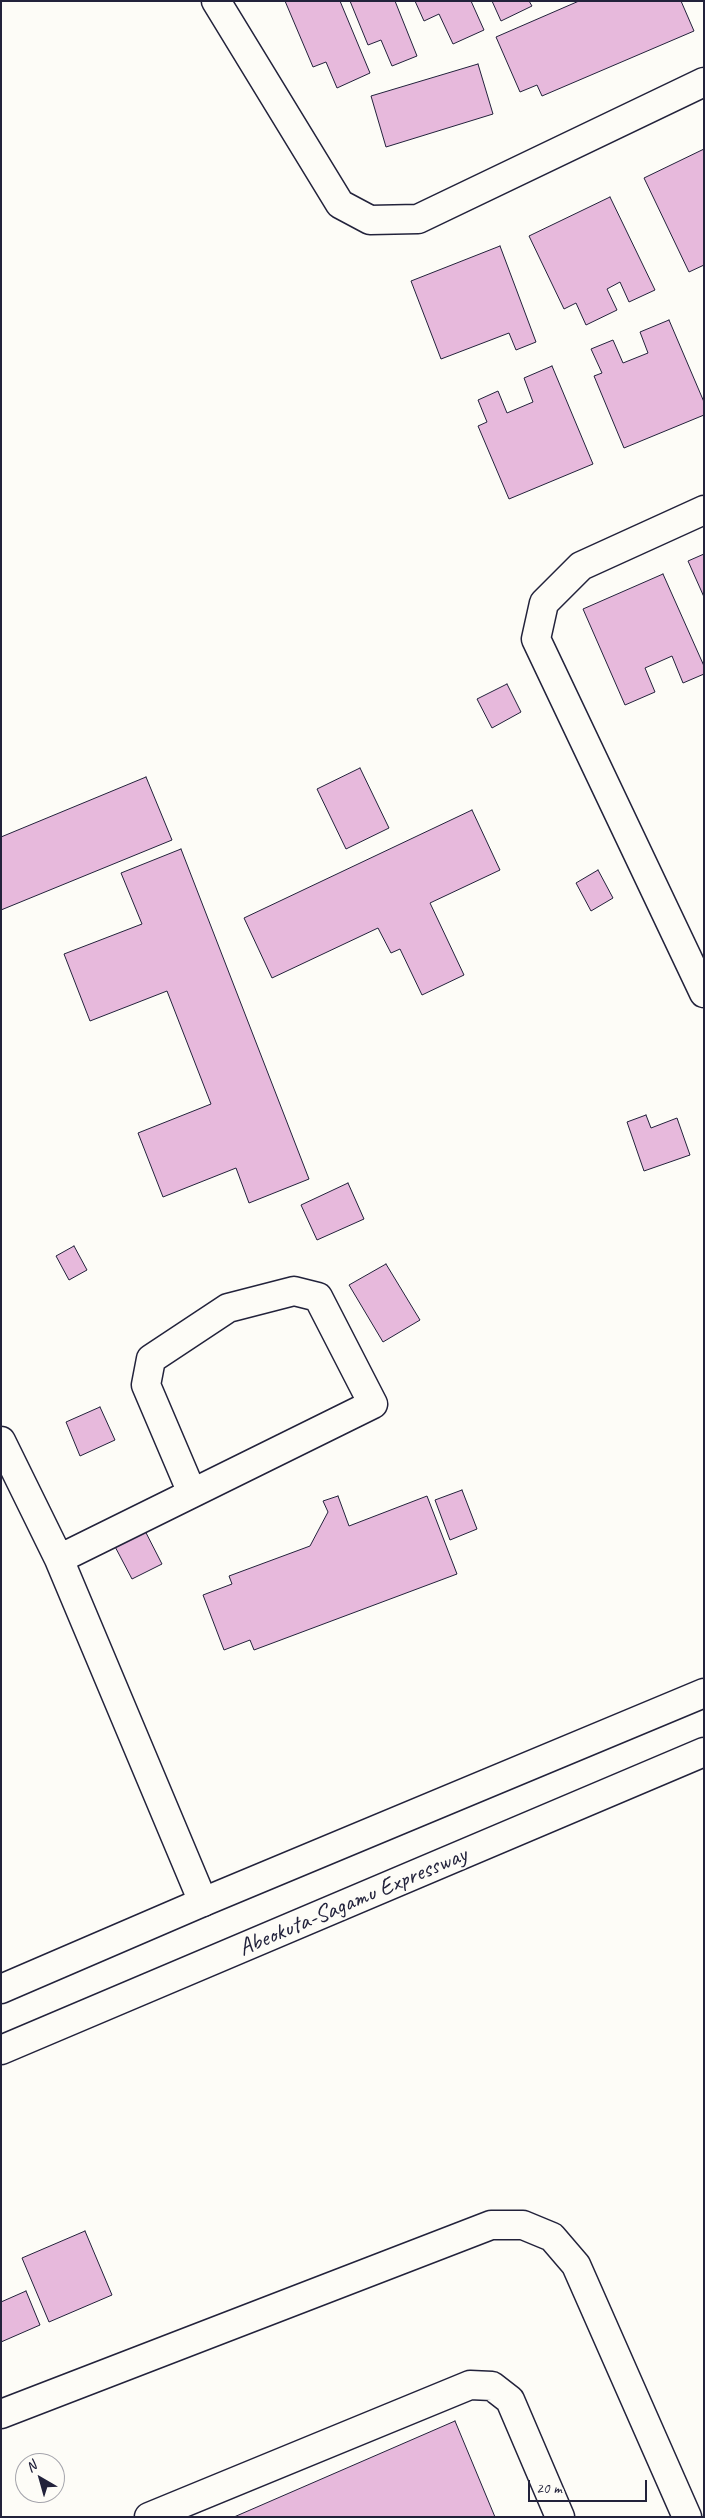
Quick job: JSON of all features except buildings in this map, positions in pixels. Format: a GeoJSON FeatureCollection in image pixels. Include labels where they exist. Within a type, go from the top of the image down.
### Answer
{"type":"FeatureCollection","features":[{"type":"Feature","properties":{"kind":"main road"},"geometry":{"type":"LineString","coordinates":[[216,1],[340,204],[370,220],[418,219],[704,82]]}},
{"type":"Feature","properties":{"kind":"main road"},"geometry":{"type":"LineString","coordinates":[[704,510],[581,566],[544,603],[536,639],[704,993]]}},
{"type":"Feature","properties":{"kind":"main road"},"geometry":{"type":"LineString","coordinates":[[59,1558],[192,1493],[373,1404],[318,1297],[294,1291],[228,1308],[150,1358],[146,1385],[192,1493]]}},
{"type":"Feature","properties":{"kind":"main road"},"geometry":{"type":"LineString","coordinates":[[1,1441],[59,1558],[202,1902]]}},
{"type":"Feature","properties":{"kind":"main road"},"geometry":{"type":"LineString","coordinates":[[1,1989],[202,1902],[704,1693]]}},
{"type":"Feature","properties":{"kind":"main road","name":"Abeokuta-Sagamu Expressway"},"geometry":{"type":"LineString","coordinates":[[1,2050],[408,1880],[704,1752]]}},
{"type":"Feature","properties":{"kind":"main road"},"geometry":{"type":"LineString","coordinates":[[1,2414],[491,2225],[523,2225],[552,2237],[576,2265],[687,2517]]}},
{"type":"Feature","properties":{"kind":"main road"},"geometry":{"type":"LineString","coordinates":[[149,2517],[470,2385],[492,2386],[510,2400],[560,2517]]}}]}
